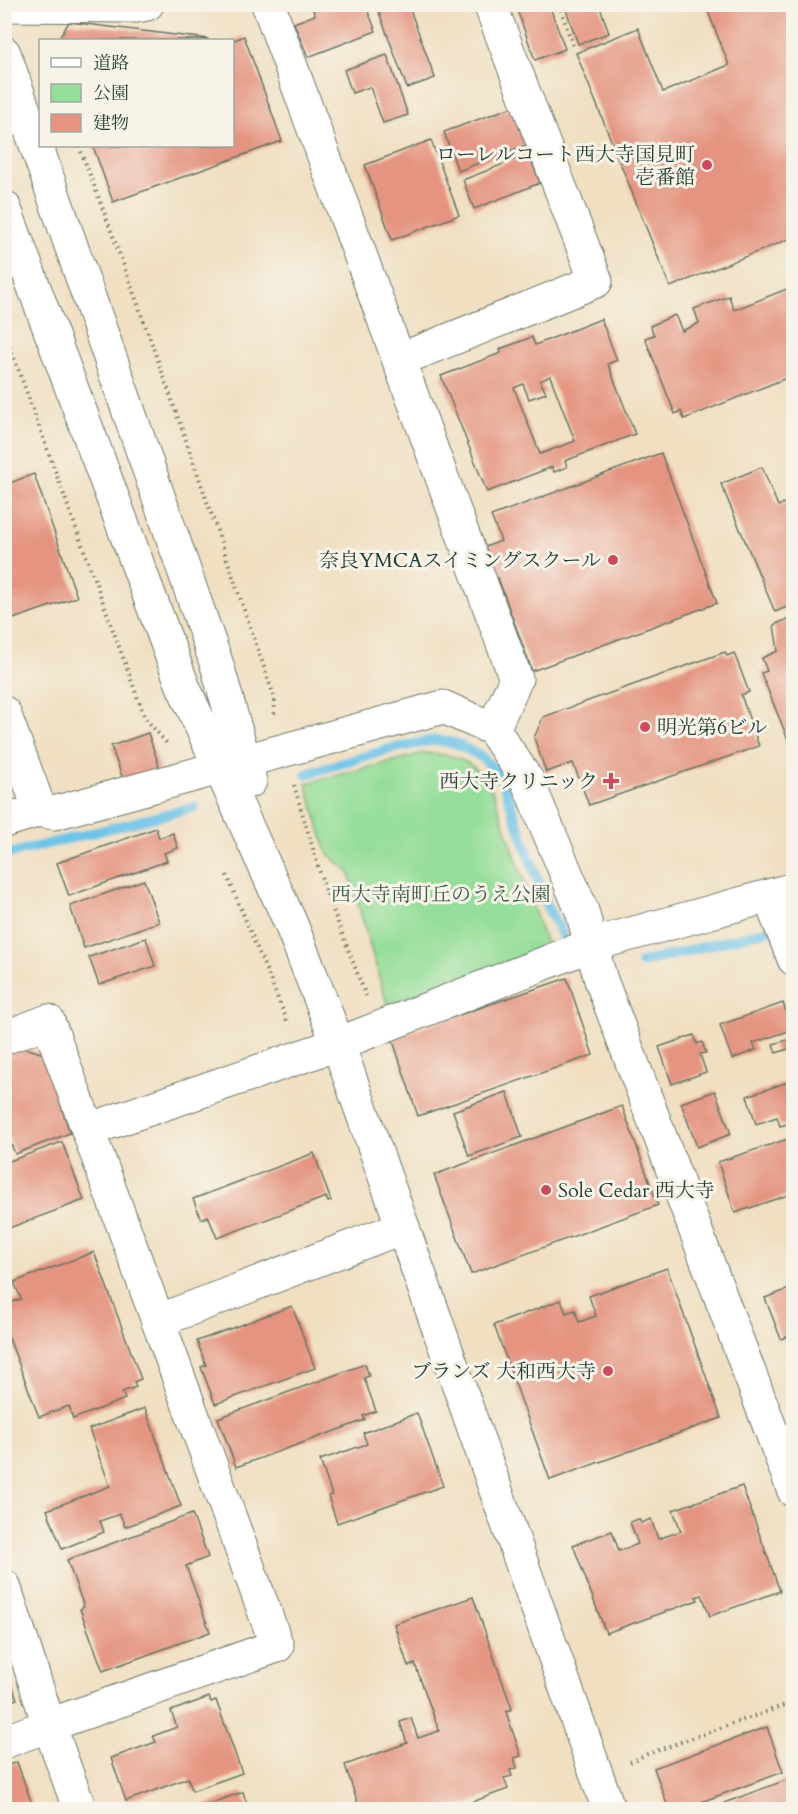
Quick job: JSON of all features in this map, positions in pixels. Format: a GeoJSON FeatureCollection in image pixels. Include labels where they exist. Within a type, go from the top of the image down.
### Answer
{"type":"FeatureCollection","features":[{"type":"Feature","properties":{"kind":"street"},"geometry":{"type":"LineString","coordinates":[[4,5],[136,6],[147,4]]}},
{"type":"Feature","properties":{"kind":"street"},"geometry":{"type":"LineString","coordinates":[[268,4],[516,679],[493,729]]}},
{"type":"Feature","properties":{"kind":"street"},"geometry":{"type":"LineString","coordinates":[[399,360],[596,281],[490,4]]}},
{"type":"Feature","properties":{"kind":"street"},"geometry":{"type":"LineString","coordinates":[[4,53],[217,665],[232,765]]}},
{"type":"Feature","properties":{"kind":"street"},"geometry":{"type":"LineString","coordinates":[[4,207],[183,686],[232,765],[338,1044],[605,1808]]}},
{"type":"Feature","properties":{"kind":"street"},"geometry":{"type":"LineString","coordinates":[[4,821],[40,810],[54,813],[443,707],[493,729],[527,780],[582,911],[601,980],[794,1491]]}},
{"type":"Feature","properties":{"kind":"street"},"geometry":{"type":"LineString","coordinates":[[4,713],[40,810]]}},
{"type":"Feature","properties":{"kind":"street"},"geometry":{"type":"LineString","coordinates":[[88,1130],[338,1044],[591,945],[781,892],[794,959]]}},
{"type":"Feature","properties":{"kind":"street"},"geometry":{"type":"LineString","coordinates":[[4,1038],[48,1021],[278,1646],[4,1742]]}},
{"type":"Feature","properties":{"kind":"street"},"geometry":{"type":"LineString","coordinates":[[158,1321],[403,1227]]}},
{"type":"Feature","properties":{"kind":"street"},"geometry":{"type":"LineString","coordinates":[[4,1586],[49,1725],[80,1809]]}},
{"type":"Feature","properties":{"kind":"path"},"geometry":{"type":"LineString","coordinates":[[559,4],[573,46]]}},
{"type":"Feature","properties":{"kind":"path"},"geometry":{"type":"LineString","coordinates":[[79,147],[171,396],[275,699],[274,721],[325,889],[367,999],[360,1001]]}},
{"type":"Feature","properties":{"kind":"path"},"geometry":{"type":"LineString","coordinates":[[629,1763],[658,1750],[794,1701]]}},
{"type":"Feature","properties":{"kind":"green space","name":"西大寺南町丘のうえ公園"},"geometry":{"type":"Polygon","coordinates":[[[425,753],[448,755],[466,762],[487,782],[493,792],[547,947],[387,1005],[349,872],[327,853],[306,783],[425,753]]]}},
{"type":"Feature","properties":{"kind":"building"},"geometry":{"type":"Polygon","coordinates":[[[311,4],[365,4],[376,31],[308,57],[294,23],[315,15],[311,4]]]}},
{"type":"Feature","properties":{"kind":"building"},"geometry":{"type":"Polygon","coordinates":[[[376,4],[408,4],[435,78],[407,88],[376,4]]]}},
{"type":"Feature","properties":{"kind":"building"},"geometry":{"type":"Polygon","coordinates":[[[515,4],[549,4],[565,49],[535,60],[515,4]]]}},
{"type":"Feature","properties":{"kind":"building"},"geometry":{"type":"Polygon","coordinates":[[[564,4],[599,4],[609,33],[578,44],[564,4]]]}},
{"type":"Feature","properties":{"kind":"building","name":"ローレルコート西大寺国見町 壱番館"},"geometry":{"type":"Polygon","coordinates":[[[705,4],[784,4],[794,27],[794,237],[670,287],[576,53],[638,28],[663,92],[729,65],[705,4]]]}},
{"type":"Feature","properties":{"kind":"building"},"geometry":{"type":"Polygon","coordinates":[[[69,22],[208,39],[59,39],[69,22]]]}},
{"type":"Feature","properties":{"kind":"building"},"geometry":{"type":"Polygon","coordinates":[[[244,36],[282,141],[113,202],[93,147],[234,147],[234,40],[244,36]]]}},
{"type":"Feature","properties":{"kind":"building"},"geometry":{"type":"Polygon","coordinates":[[[387,55],[408,115],[383,123],[370,87],[352,93],[344,70],[387,55]]]}},
{"type":"Feature","properties":{"kind":"building"},"geometry":{"type":"Polygon","coordinates":[[[512,107],[526,145],[458,171],[444,132],[512,107]]]}},
{"type":"Feature","properties":{"kind":"building"},"geometry":{"type":"Polygon","coordinates":[[[431,140],[459,215],[392,240],[365,165],[431,140]]]}},
{"type":"Feature","properties":{"kind":"building"},"geometry":{"type":"Polygon","coordinates":[[[529,154],[540,183],[474,209],[463,180],[529,154]]]}},
{"type":"Feature","properties":{"kind":"building"},"geometry":{"type":"Polygon","coordinates":[[[794,286],[794,375],[684,419],[681,411],[675,414],[645,338],[654,335],[650,326],[675,315],[682,331],[699,323],[694,309],[729,296],[734,310],[794,286]]]}},
{"type":"Feature","properties":{"kind":"building"},"geometry":{"type":"Polygon","coordinates":[[[601,319],[617,360],[608,364],[635,434],[565,461],[567,467],[554,472],[552,467],[487,492],[441,376],[501,353],[500,349],[532,337],[535,345],[601,319]],[[550,376],[540,381],[546,393],[529,399],[523,384],[514,388],[540,454],[575,441],[550,376]]]}},
{"type":"Feature","properties":{"kind":"building"},"geometry":{"type":"Polygon","coordinates":[[[661,453],[717,603],[532,671],[498,578],[492,580],[480,549],[501,541],[491,516],[661,453]]]}},
{"type":"Feature","properties":{"kind":"building"},"geometry":{"type":"Polygon","coordinates":[[[762,467],[778,506],[794,499],[794,604],[775,612],[721,484],[762,467]]]}},
{"type":"Feature","properties":{"kind":"building"},"geometry":{"type":"Polygon","coordinates":[[[34,474],[77,597],[13,619],[4,593],[4,485],[34,474]]]}},
{"type":"Feature","properties":{"kind":"building"},"geometry":{"type":"Polygon","coordinates":[[[794,616],[793,752],[761,673],[767,671],[762,658],[778,651],[774,625],[794,616]]]}},
{"type":"Feature","properties":{"kind":"building","name":"明光第6ビル"},"geometry":{"type":"Polygon","coordinates":[[[725,652],[727,656],[734,653],[749,692],[741,695],[759,746],[589,805],[573,763],[546,772],[534,738],[543,717],[725,652]]]}},
{"type":"Feature","properties":{"kind":"building"},"geometry":{"type":"Polygon","coordinates":[[[148,733],[160,769],[124,782],[111,746],[148,733]]]}},
{"type":"Feature","properties":{"kind":"building"},"geometry":{"type":"Polygon","coordinates":[[[156,828],[159,838],[173,833],[178,848],[164,853],[167,861],[69,896],[57,863],[156,828]]]}},
{"type":"Feature","properties":{"kind":"building"},"geometry":{"type":"Polygon","coordinates":[[[144,880],[159,922],[84,948],[70,906],[144,880]]]}},
{"type":"Feature","properties":{"kind":"building"},"geometry":{"type":"Polygon","coordinates":[[[146,938],[155,966],[99,985],[89,957],[146,938]]]}},
{"type":"Feature","properties":{"kind":"building"},"geometry":{"type":"Polygon","coordinates":[[[567,978],[593,1055],[418,1116],[392,1038],[567,978]]]}},
{"type":"Feature","properties":{"kind":"building"},"geometry":{"type":"Polygon","coordinates":[[[783,1003],[792,1030],[753,1043],[756,1050],[732,1059],[720,1025],[783,1003]]]}},
{"type":"Feature","properties":{"kind":"building"},"geometry":{"type":"Polygon","coordinates":[[[694,1035],[697,1044],[702,1042],[706,1053],[700,1054],[706,1072],[672,1084],[659,1047],[694,1035]]]}},
{"type":"Feature","properties":{"kind":"building"},"geometry":{"type":"Polygon","coordinates":[[[794,1038],[794,1047],[776,1053],[773,1044],[794,1038]]]}},
{"type":"Feature","properties":{"kind":"building"},"geometry":{"type":"Polygon","coordinates":[[[22,1047],[44,1054],[70,1133],[15,1154],[4,1126],[4,1052],[22,1047]]]}},
{"type":"Feature","properties":{"kind":"building"},"geometry":{"type":"Polygon","coordinates":[[[794,1080],[794,1122],[780,1126],[777,1117],[756,1124],[747,1096],[794,1080]]]}},
{"type":"Feature","properties":{"kind":"building"},"geometry":{"type":"Polygon","coordinates":[[[715,1091],[731,1134],[697,1147],[681,1103],[715,1091]]]}},
{"type":"Feature","properties":{"kind":"building"},"geometry":{"type":"Polygon","coordinates":[[[507,1092],[522,1137],[469,1156],[453,1111],[507,1092]]]}},
{"type":"Feature","properties":{"kind":"building","name":"Sole Cedar 西大寺"},"geometry":{"type":"Polygon","coordinates":[[[622,1106],[658,1205],[471,1274],[434,1175],[622,1106]]]}},
{"type":"Feature","properties":{"kind":"building"},"geometry":{"type":"Polygon","coordinates":[[[794,1137],[794,1193],[735,1213],[718,1162],[794,1137]]]}},
{"type":"Feature","properties":{"kind":"building"},"geometry":{"type":"Polygon","coordinates":[[[62,1142],[84,1200],[4,1230],[4,1163],[62,1142]]]}},
{"type":"Feature","properties":{"kind":"building"},"geometry":{"type":"Polygon","coordinates":[[[314,1153],[331,1201],[328,1202],[326,1197],[217,1238],[208,1216],[201,1219],[193,1199],[314,1153]]]}},
{"type":"Feature","properties":{"kind":"building"},"geometry":{"type":"Polygon","coordinates":[[[94,1252],[141,1379],[134,1382],[136,1387],[122,1392],[125,1399],[73,1419],[69,1406],[39,1417],[4,1325],[4,1305],[21,1299],[14,1282],[94,1252]]]}},
{"type":"Feature","properties":{"kind":"building","name":"ブランズ 大和西大寺"},"geometry":{"type":"Polygon","coordinates":[[[667,1268],[721,1418],[550,1480],[494,1325],[561,1300],[566,1313],[575,1310],[579,1322],[596,1316],[589,1296],[667,1268]]]}},
{"type":"Feature","properties":{"kind":"building"},"geometry":{"type":"Polygon","coordinates":[[[794,1287],[794,1334],[781,1339],[765,1298],[794,1287]]]}},
{"type":"Feature","properties":{"kind":"building"},"geometry":{"type":"Polygon","coordinates":[[[292,1306],[315,1368],[215,1404],[201,1367],[206,1365],[197,1341],[292,1306]]]}},
{"type":"Feature","properties":{"kind":"building"},"geometry":{"type":"Polygon","coordinates":[[[365,1364],[369,1376],[364,1378],[376,1411],[363,1416],[365,1420],[236,1467],[218,1418],[365,1364]]]}},
{"type":"Feature","properties":{"kind":"building"},"geometry":{"type":"Polygon","coordinates":[[[145,1408],[181,1506],[125,1527],[120,1514],[100,1521],[104,1532],[62,1549],[47,1510],[110,1486],[89,1429],[145,1408]]]}},
{"type":"Feature","properties":{"kind":"building"},"geometry":{"type":"Polygon","coordinates":[[[417,1413],[443,1486],[337,1523],[328,1496],[332,1495],[320,1460],[367,1444],[363,1433],[417,1413]]]}},
{"type":"Feature","properties":{"kind":"building"},"geometry":{"type":"Polygon","coordinates":[[[742,1486],[780,1591],[710,1616],[702,1595],[696,1597],[698,1600],[606,1633],[573,1545],[612,1531],[619,1551],[638,1544],[630,1522],[639,1519],[641,1523],[651,1519],[658,1539],[681,1531],[673,1510],[742,1486]]]}},
{"type":"Feature","properties":{"kind":"building"},"geometry":{"type":"Polygon","coordinates":[[[192,1514],[208,1557],[186,1566],[210,1632],[103,1671],[80,1609],[84,1607],[67,1560],[192,1514]]]}},
{"type":"Feature","properties":{"kind":"building"},"geometry":{"type":"Polygon","coordinates":[[[473,1597],[512,1709],[506,1712],[521,1756],[514,1758],[517,1768],[510,1770],[512,1776],[504,1778],[508,1789],[450,1810],[360,1810],[345,1765],[407,1743],[400,1722],[411,1718],[418,1738],[439,1731],[415,1664],[408,1666],[394,1624],[473,1597]]]}},
{"type":"Feature","properties":{"kind":"building"},"geometry":{"type":"Polygon","coordinates":[[[4,1664],[17,1699],[4,1703],[4,1664]]]}},
{"type":"Feature","properties":{"kind":"building"},"geometry":{"type":"Polygon","coordinates":[[[209,1697],[211,1702],[216,1700],[242,1773],[192,1791],[188,1778],[126,1801],[111,1758],[156,1742],[153,1736],[177,1727],[171,1711],[209,1697]]]}},
{"type":"Feature","properties":{"kind":"building"},"geometry":{"type":"Polygon","coordinates":[[[767,1727],[783,1772],[679,1810],[669,1810],[654,1768],[767,1727]]]}},
{"type":"Feature","properties":{"kind":"building"},"geometry":{"type":"Polygon","coordinates":[[[17,1762],[34,1810],[4,1810],[4,1767],[17,1762]]]}},
{"type":"Feature","properties":{"kind":"building"},"geometry":{"type":"Polygon","coordinates":[[[794,1777],[794,1810],[727,1810],[724,1803],[794,1777]]]}},
{"type":"Feature","properties":{"kind":"building"},"geometry":{"type":"Polygon","coordinates":[[[243,1792],[249,1810],[194,1809],[243,1792]]]}},
{"type":"Feature","properties":{"kind":"waterway"},"geometry":{"type":"LineString","coordinates":[[306,774],[389,749],[435,740],[455,743],[482,757],[501,777],[548,909],[563,936]]}},
{"type":"Feature","properties":{"kind":"waterway"},"geometry":{"type":"LineString","coordinates":[[4,855],[195,807]]}},
{"type":"Feature","properties":{"kind":"waterway"},"geometry":{"type":"LineString","coordinates":[[641,963],[772,929]]}},
{"type":"Feature","properties":{"kind":"place","name":"ローレルコート西大寺国見町 壱番館"},"geometry":{"type":"Point","coordinates":[707,165]}},
{"type":"Feature","properties":{"kind":"place","name":"奈良YMCAスイミングスクール"},"geometry":{"type":"Point","coordinates":[613,560]}},
{"type":"Feature","properties":{"kind":"place","name":"明光第6ビル"},"geometry":{"type":"Point","coordinates":[645,727]}},
{"type":"Feature","properties":{"kind":"place","name":"西大寺クリニック"},"geometry":{"type":"Point","coordinates":[611,781]}},
{"type":"Feature","properties":{"kind":"place","name":"Sole Cedar 西大寺"},"geometry":{"type":"Point","coordinates":[546,1190]}},
{"type":"Feature","properties":{"kind":"place","name":"ブランズ 大和西大寺"},"geometry":{"type":"Point","coordinates":[608,1371]}}]}
